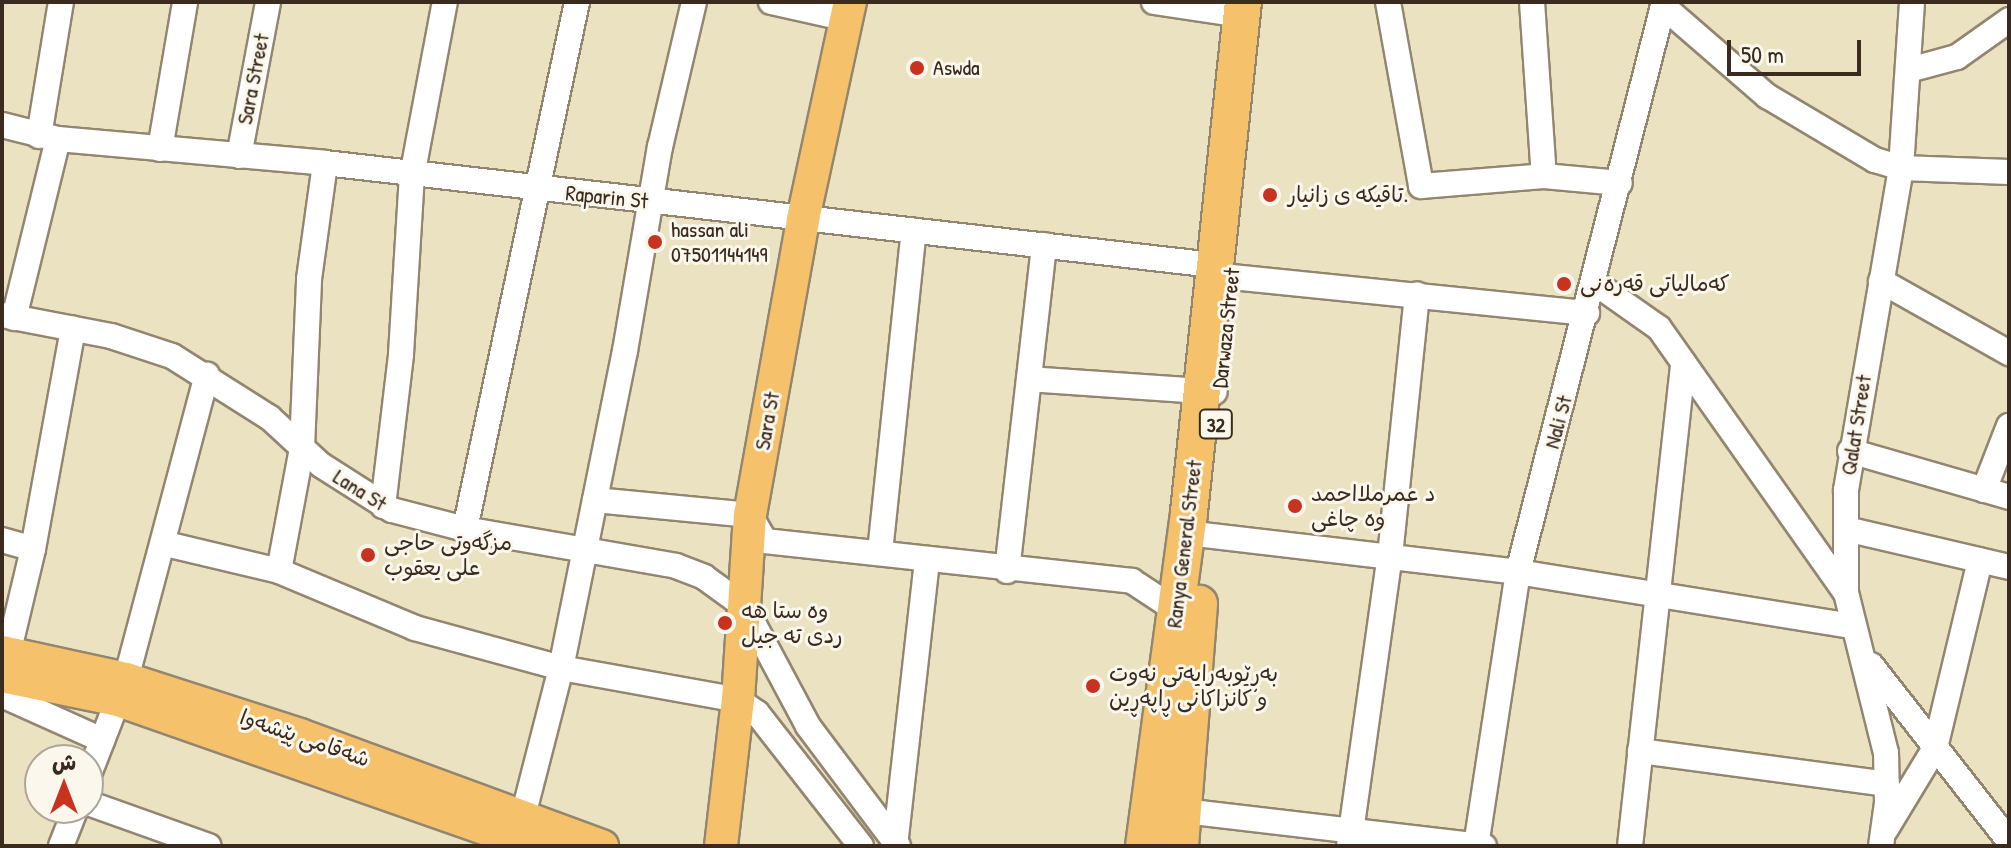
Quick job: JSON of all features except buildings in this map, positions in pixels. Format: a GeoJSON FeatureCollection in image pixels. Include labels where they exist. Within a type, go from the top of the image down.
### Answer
{"type":"FeatureCollection","features":[{"type":"Feature","properties":{"kind":"highway","name":"Ranya General Street"},"geometry":{"type":"LineString","coordinates":[[1144,846],[1210,392],[1249,6]]}},
{"type":"Feature","properties":{"kind":"highway","name":"Darwaza Street"},"geometry":{"type":"LineString","coordinates":[[1180,846],[1204,535],[1210,392]]}},
{"type":"Feature","properties":{"kind":"main road","name":"Sara St"},"geometry":{"type":"LineString","coordinates":[[721,846],[738,700],[750,515],[803,219],[849,10]]}},
{"type":"Feature","properties":{"kind":"main road","name":"شەقامی پێشەوا"},"geometry":{"type":"LineString","coordinates":[[4,674],[122,689],[528,831],[602,846]]}},
{"type":"Feature","properties":{"kind":"street"},"geometry":{"type":"LineString","coordinates":[[8,317],[49,137],[61,2]]}},
{"type":"Feature","properties":{"kind":"street"},"geometry":{"type":"LineString","coordinates":[[160,149],[185,2]]}},
{"type":"Feature","properties":{"kind":"street","name":"Sara Street"},"geometry":{"type":"LineString","coordinates":[[239,156],[268,2]]}},
{"type":"Feature","properties":{"kind":"street"},"geometry":{"type":"LineString","coordinates":[[383,506],[401,354],[412,176],[445,2]]}},
{"type":"Feature","properties":{"kind":"street"},"geometry":{"type":"LineString","coordinates":[[465,529],[577,2]]}},
{"type":"Feature","properties":{"kind":"street"},"geometry":{"type":"LineString","coordinates":[[528,831],[595,500],[649,201],[694,2]]}},
{"type":"Feature","properties":{"kind":"street"},"geometry":{"type":"LineString","coordinates":[[771,2],[849,10]]}},
{"type":"Feature","properties":{"kind":"street"},"geometry":{"type":"LineString","coordinates":[[1154,2],[1249,6]]}},
{"type":"Feature","properties":{"kind":"street"},"geometry":{"type":"LineString","coordinates":[[1388,2],[1421,186],[1544,176],[1620,183]]}},
{"type":"Feature","properties":{"kind":"street"},"geometry":{"type":"LineString","coordinates":[[1532,2],[1544,176]]}},
{"type":"Feature","properties":{"kind":"street","name":"Qalat Street"},"geometry":{"type":"LineString","coordinates":[[1882,840],[1887,784],[1880,715],[1846,593],[1846,529],[1850,451],[1901,168],[1912,2]]}},
{"type":"Feature","properties":{"kind":"street"},"geometry":{"type":"LineString","coordinates":[[1664,4],[1767,96],[1875,160],[1901,168],[2009,172]]}},
{"type":"Feature","properties":{"kind":"street","name":"Nali St"},"geometry":{"type":"LineString","coordinates":[[1479,845],[1518,572],[1595,283],[1664,4]]}},
{"type":"Feature","properties":{"kind":"street"},"geometry":{"type":"LineString","coordinates":[[1909,70],[1957,57],[2009,20]]}},
{"type":"Feature","properties":{"kind":"street","name":"Raparin St"},"geometry":{"type":"LineString","coordinates":[[2,125],[49,137],[325,163],[412,176],[1044,245],[1223,271],[1587,313]]}},
{"type":"Feature","properties":{"kind":"street"},"geometry":{"type":"LineString","coordinates":[[279,571],[302,448],[309,279],[325,163]]}},
{"type":"Feature","properties":{"kind":"street"},"geometry":{"type":"LineString","coordinates":[[880,552],[914,231]]}},
{"type":"Feature","properties":{"kind":"street"},"geometry":{"type":"LineString","coordinates":[[1007,571],[1044,245]]}},
{"type":"Feature","properties":{"kind":"street"},"geometry":{"type":"LineString","coordinates":[[1881,281],[2009,353]]}},
{"type":"Feature","properties":{"kind":"street"},"geometry":{"type":"LineString","coordinates":[[1595,283],[1659,328],[1846,593]]}},
{"type":"Feature","properties":{"kind":"street"},"geometry":{"type":"LineString","coordinates":[[1350,840],[1390,556],[1417,294]]}},
{"type":"Feature","properties":{"kind":"street","name":"Lana St"},"geometry":{"type":"LineString","coordinates":[[8,317],[147,346],[207,375],[270,418],[302,448],[383,506],[465,529],[676,566],[704,577],[744,606]]}},
{"type":"Feature","properties":{"kind":"street"},"geometry":{"type":"LineString","coordinates":[[73,329],[33,549],[4,674],[102,740]]}},
{"type":"Feature","properties":{"kind":"street"},"geometry":{"type":"LineString","coordinates":[[1630,846],[1655,595],[1683,363]]}},
{"type":"Feature","properties":{"kind":"street"},"geometry":{"type":"LineString","coordinates":[[100,744],[122,689],[166,544],[207,375]]}},
{"type":"Feature","properties":{"kind":"street"},"geometry":{"type":"LineString","coordinates":[[1029,379],[1210,392]]}},
{"type":"Feature","properties":{"kind":"street"},"geometry":{"type":"LineString","coordinates":[[1984,490],[2009,426]]}},
{"type":"Feature","properties":{"kind":"street"},"geometry":{"type":"LineString","coordinates":[[1850,451],[2009,497]]}},
{"type":"Feature","properties":{"kind":"street"},"geometry":{"type":"LineString","coordinates":[[595,500],[750,515],[765,541],[880,552],[1007,571],[1132,581],[1176,610]]}},
{"type":"Feature","properties":{"kind":"street"},"geometry":{"type":"LineString","coordinates":[[1846,529],[2009,567]]}},
{"type":"Feature","properties":{"kind":"street"},"geometry":{"type":"LineString","coordinates":[[1204,535],[1518,572],[1853,626]]}},
{"type":"Feature","properties":{"kind":"street"},"geometry":{"type":"LineString","coordinates":[[2,540],[33,549]]}},
{"type":"Feature","properties":{"kind":"street"},"geometry":{"type":"LineString","coordinates":[[166,544],[279,571],[415,628],[561,668],[738,700],[757,713],[861,846]]}},
{"type":"Feature","properties":{"kind":"street"},"geometry":{"type":"LineString","coordinates":[[896,845],[927,559]]}},
{"type":"Feature","properties":{"kind":"street"},"geometry":{"type":"LineString","coordinates":[[1882,840],[1935,748],[1980,560]]}},
{"type":"Feature","properties":{"kind":"street"},"geometry":{"type":"LineString","coordinates":[[744,606],[808,726],[896,845]]}},
{"type":"Feature","properties":{"kind":"street"},"geometry":{"type":"LineString","coordinates":[[1862,654],[2009,841]]}},
{"type":"Feature","properties":{"kind":"street"},"geometry":{"type":"LineString","coordinates":[[1640,751],[1887,784]]}},
{"type":"Feature","properties":{"kind":"street"},"geometry":{"type":"LineString","coordinates":[[104,811],[156,838],[209,846]]}},
{"type":"Feature","properties":{"kind":"street"},"geometry":{"type":"LineString","coordinates":[[1184,811],[1350,840],[1479,845]]}},
{"type":"Feature","properties":{"kind":"street"},"geometry":{"type":"LineString","coordinates":[[61,846],[70,824]]}},
{"type":"Feature","properties":{"kind":"place","name":"Aswda"},"geometry":{"type":"Point","coordinates":[917,68]}},
{"type":"Feature","properties":{"kind":"place","name":"تاقيكه ى زانيار."},"geometry":{"type":"Point","coordinates":[1270,195]}},
{"type":"Feature","properties":{"kind":"place","name":"hassan ali 07501144149"},"geometry":{"type":"Point","coordinates":[655,242]}},
{"type":"Feature","properties":{"kind":"place","name":"کەمالیاتی قەرەنی"},"geometry":{"type":"Point","coordinates":[1564,284]}},
{"type":"Feature","properties":{"kind":"place","name":"د عمرملااحمد وه چاغى"},"geometry":{"type":"Point","coordinates":[1295,506]}},
{"type":"Feature","properties":{"kind":"place","name":"مزگەوتی حاجی علی یعقوب"},"geometry":{"type":"Point","coordinates":[368,555]}},
{"type":"Feature","properties":{"kind":"place","name":"وه ستا هه ردى ته جيل"},"geometry":{"type":"Point","coordinates":[725,623]}},
{"type":"Feature","properties":{"kind":"place","name":"بەڕێوبەرایەتی نەوت و کانزاکانی ڕاپەڕین"},"geometry":{"type":"Point","coordinates":[1093,686]}}]}
